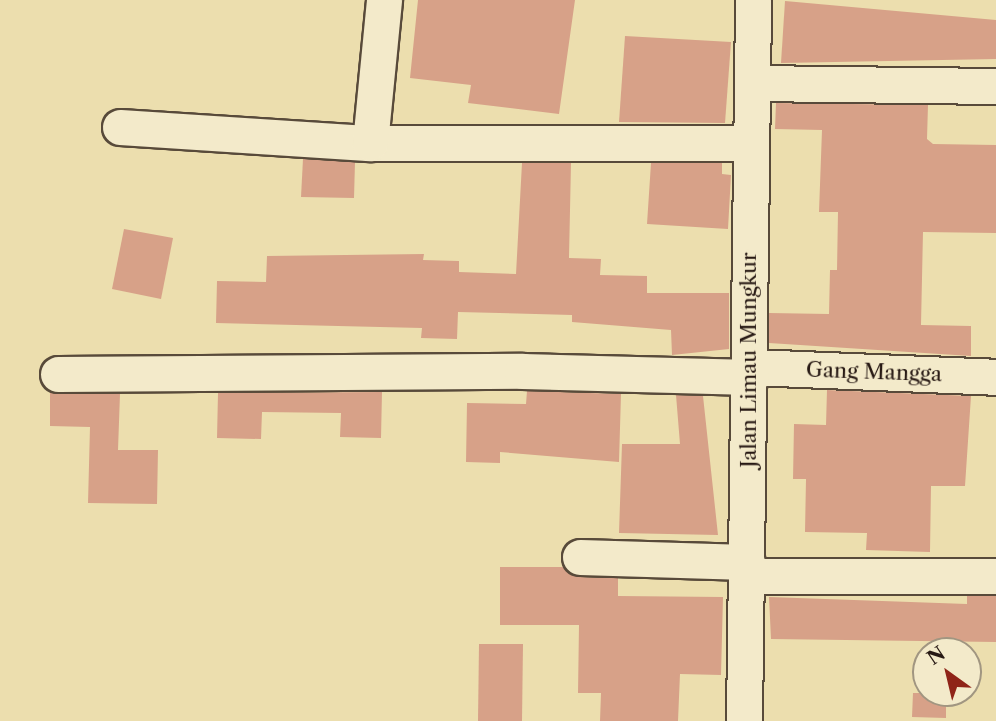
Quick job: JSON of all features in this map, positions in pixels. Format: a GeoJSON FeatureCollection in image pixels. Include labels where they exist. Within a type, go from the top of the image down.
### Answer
{"type":"FeatureCollection","features":[{"type":"Feature","properties":{"kind":"street"},"geometry":{"type":"LineString","coordinates":[[370,143],[384,0]]}},
{"type":"Feature","properties":{"kind":"street","name":"Jalan Limau Mungkur"},"geometry":{"type":"LineString","coordinates":[[744,721],[751,372],[748,142],[753,0]]}},
{"type":"Feature","properties":{"kind":"street"},"geometry":{"type":"LineString","coordinates":[[752,83],[996,86]]}},
{"type":"Feature","properties":{"kind":"street"},"geometry":{"type":"LineString","coordinates":[[120,127],[370,143],[748,142]]}},
{"type":"Feature","properties":{"kind":"street","name":"Gang Mangga"},"geometry":{"type":"LineString","coordinates":[[58,374],[522,371],[996,377]]}},
{"type":"Feature","properties":{"kind":"street"},"geometry":{"type":"LineString","coordinates":[[580,557],[747,569],[996,576]]}},
{"type":"Feature","properties":{"kind":"building"},"geometry":{"type":"Polygon","coordinates":[[[418,0],[575,0],[559,114],[468,103],[471,85],[410,78],[418,0]]]}},
{"type":"Feature","properties":{"kind":"building"},"geometry":{"type":"Polygon","coordinates":[[[785,1],[996,20],[996,59],[781,63],[785,1]]]}},
{"type":"Feature","properties":{"kind":"building"},"geometry":{"type":"Polygon","coordinates":[[[625,36],[731,42],[725,123],[619,122],[625,36]]]}},
{"type":"Feature","properties":{"kind":"building"},"geometry":{"type":"Polygon","coordinates":[[[776,103],[928,105],[927,139],[933,144],[996,145],[996,233],[923,232],[921,325],[971,326],[971,356],[769,343],[769,313],[829,314],[830,270],[837,270],[838,212],[819,212],[822,130],[775,129],[776,103]]]}},
{"type":"Feature","properties":{"kind":"building"},"geometry":{"type":"Polygon","coordinates":[[[303,159],[355,162],[354,198],[301,197],[303,159]]]}},
{"type":"Feature","properties":{"kind":"building"},"geometry":{"type":"Polygon","coordinates":[[[522,163],[571,163],[569,258],[601,259],[600,275],[647,276],[647,293],[729,293],[729,349],[672,355],[671,330],[572,322],[572,315],[458,312],[457,339],[421,338],[422,328],[216,323],[217,281],[266,282],[267,256],[424,254],[423,260],[459,261],[459,272],[516,274],[522,163]]]}},
{"type":"Feature","properties":{"kind":"building"},"geometry":{"type":"Polygon","coordinates":[[[651,163],[722,163],[722,174],[731,175],[728,229],[647,224],[651,163]]]}},
{"type":"Feature","properties":{"kind":"building"},"geometry":{"type":"Polygon","coordinates":[[[124,229],[173,238],[161,299],[112,289],[124,229]]]}},
{"type":"Feature","properties":{"kind":"building"},"geometry":{"type":"Polygon","coordinates":[[[827,390],[971,396],[965,486],[931,486],[930,552],[866,550],[867,533],[805,532],[806,479],[793,479],[794,424],[826,425],[827,390]]]}},
{"type":"Feature","properties":{"kind":"building"},"geometry":{"type":"Polygon","coordinates":[[[527,391],[621,394],[619,462],[500,452],[500,463],[466,462],[467,403],[526,404],[527,391]]]}},
{"type":"Feature","properties":{"kind":"building"},"geometry":{"type":"Polygon","coordinates":[[[50,392],[120,394],[118,450],[158,450],[157,504],[88,503],[90,427],[50,426],[50,392]]]}},
{"type":"Feature","properties":{"kind":"building"},"geometry":{"type":"Polygon","coordinates":[[[382,392],[381,438],[340,437],[341,413],[262,412],[261,439],[217,438],[218,393],[382,392]]]}},
{"type":"Feature","properties":{"kind":"building"},"geometry":{"type":"Polygon","coordinates":[[[676,395],[703,396],[718,535],[619,533],[622,444],[680,444],[676,395]]]}},
{"type":"Feature","properties":{"kind":"building"},"geometry":{"type":"Polygon","coordinates":[[[500,567],[563,567],[579,577],[618,578],[618,596],[723,597],[721,675],[680,674],[678,721],[600,721],[601,693],[578,693],[579,625],[500,625],[500,567]]]}},
{"type":"Feature","properties":{"kind":"building"},"geometry":{"type":"Polygon","coordinates":[[[967,596],[996,596],[996,642],[982,642],[982,637],[912,637],[912,641],[771,639],[769,597],[967,604],[967,596]]]}},
{"type":"Feature","properties":{"kind":"building"},"geometry":{"type":"Polygon","coordinates":[[[479,644],[523,644],[522,721],[478,721],[479,644]]]}},
{"type":"Feature","properties":{"kind":"building"},"geometry":{"type":"Polygon","coordinates":[[[912,707],[946,707],[946,718],[912,717],[912,707]]]}}]}
